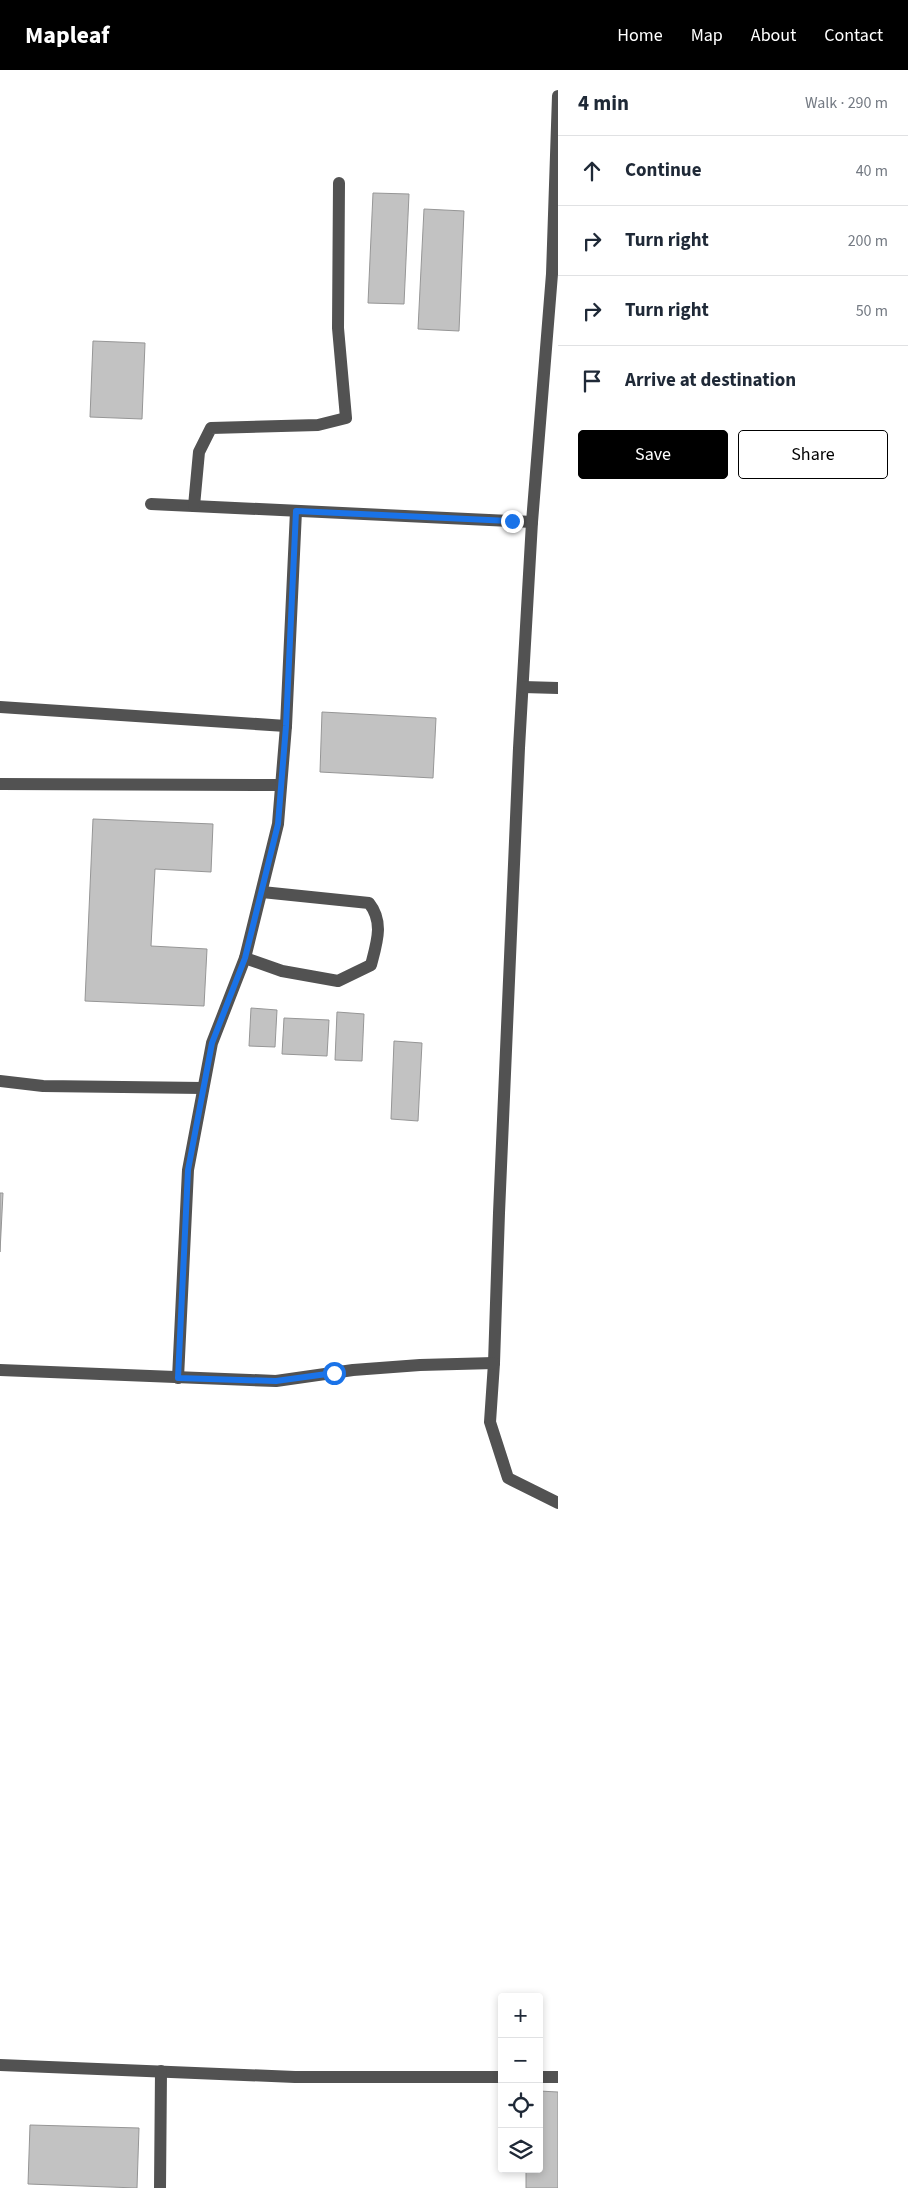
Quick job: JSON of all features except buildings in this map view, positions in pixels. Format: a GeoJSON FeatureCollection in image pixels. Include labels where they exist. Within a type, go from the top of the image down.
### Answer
{"type":"FeatureCollection","features":[{"type":"Feature","properties":{"kind":"street"},"geometry":{"type":"LineString","coordinates":[[558,96],[555,274],[532,522],[490,1422],[508,1478],[558,1503]]}},
{"type":"Feature","properties":{"kind":"street"},"geometry":{"type":"LineString","coordinates":[[194,506],[199,452],[211,428],[318,425],[346,418],[338,328],[339,183]]}},
{"type":"Feature","properties":{"kind":"street"},"geometry":{"type":"LineString","coordinates":[[151,504],[532,522]]}},
{"type":"Feature","properties":{"kind":"street"},"geometry":{"type":"LineString","coordinates":[[178,1378],[188,1170],[212,1043],[245,958],[278,824],[286,726],[296,511]]}},
{"type":"Feature","properties":{"kind":"street"},"geometry":{"type":"LineString","coordinates":[[523,687],[558,688]]}},
{"type":"Feature","properties":{"kind":"street"},"geometry":{"type":"LineString","coordinates":[[0,707],[286,726]]}},
{"type":"Feature","properties":{"kind":"street"},"geometry":{"type":"LineString","coordinates":[[0,784],[281,785]]}},
{"type":"Feature","properties":{"kind":"street"},"geometry":{"type":"LineString","coordinates":[[245,958],[282,971],[338,981],[371,965],[379,935],[376,912],[369,902],[262,892]]}},
{"type":"Feature","properties":{"kind":"street"},"geometry":{"type":"LineString","coordinates":[[0,1081],[43,1086],[203,1088]]}},
{"type":"Feature","properties":{"kind":"street"},"geometry":{"type":"LineString","coordinates":[[0,1370],[276,1381],[372,1369],[494,1363]]}},
{"type":"Feature","properties":{"kind":"street"},"geometry":{"type":"LineString","coordinates":[[0,2065],[296,2076],[498,2077]]}},
{"type":"Feature","properties":{"kind":"street"},"geometry":{"type":"LineString","coordinates":[[160,2188],[161,2072]]}},
{"type":"Feature","properties":{"kind":"street"},"geometry":{"type":"LineString","coordinates":[[543,2077],[558,2077]]}},
{"type":"Feature","properties":{"kind":"route"},"geometry":{"type":"LineString","coordinates":[[334,1373],[276,1381],[178,1378],[188,1170],[212,1043],[245,958],[278,824],[286,726],[296,511],[512,521]]}}]}
